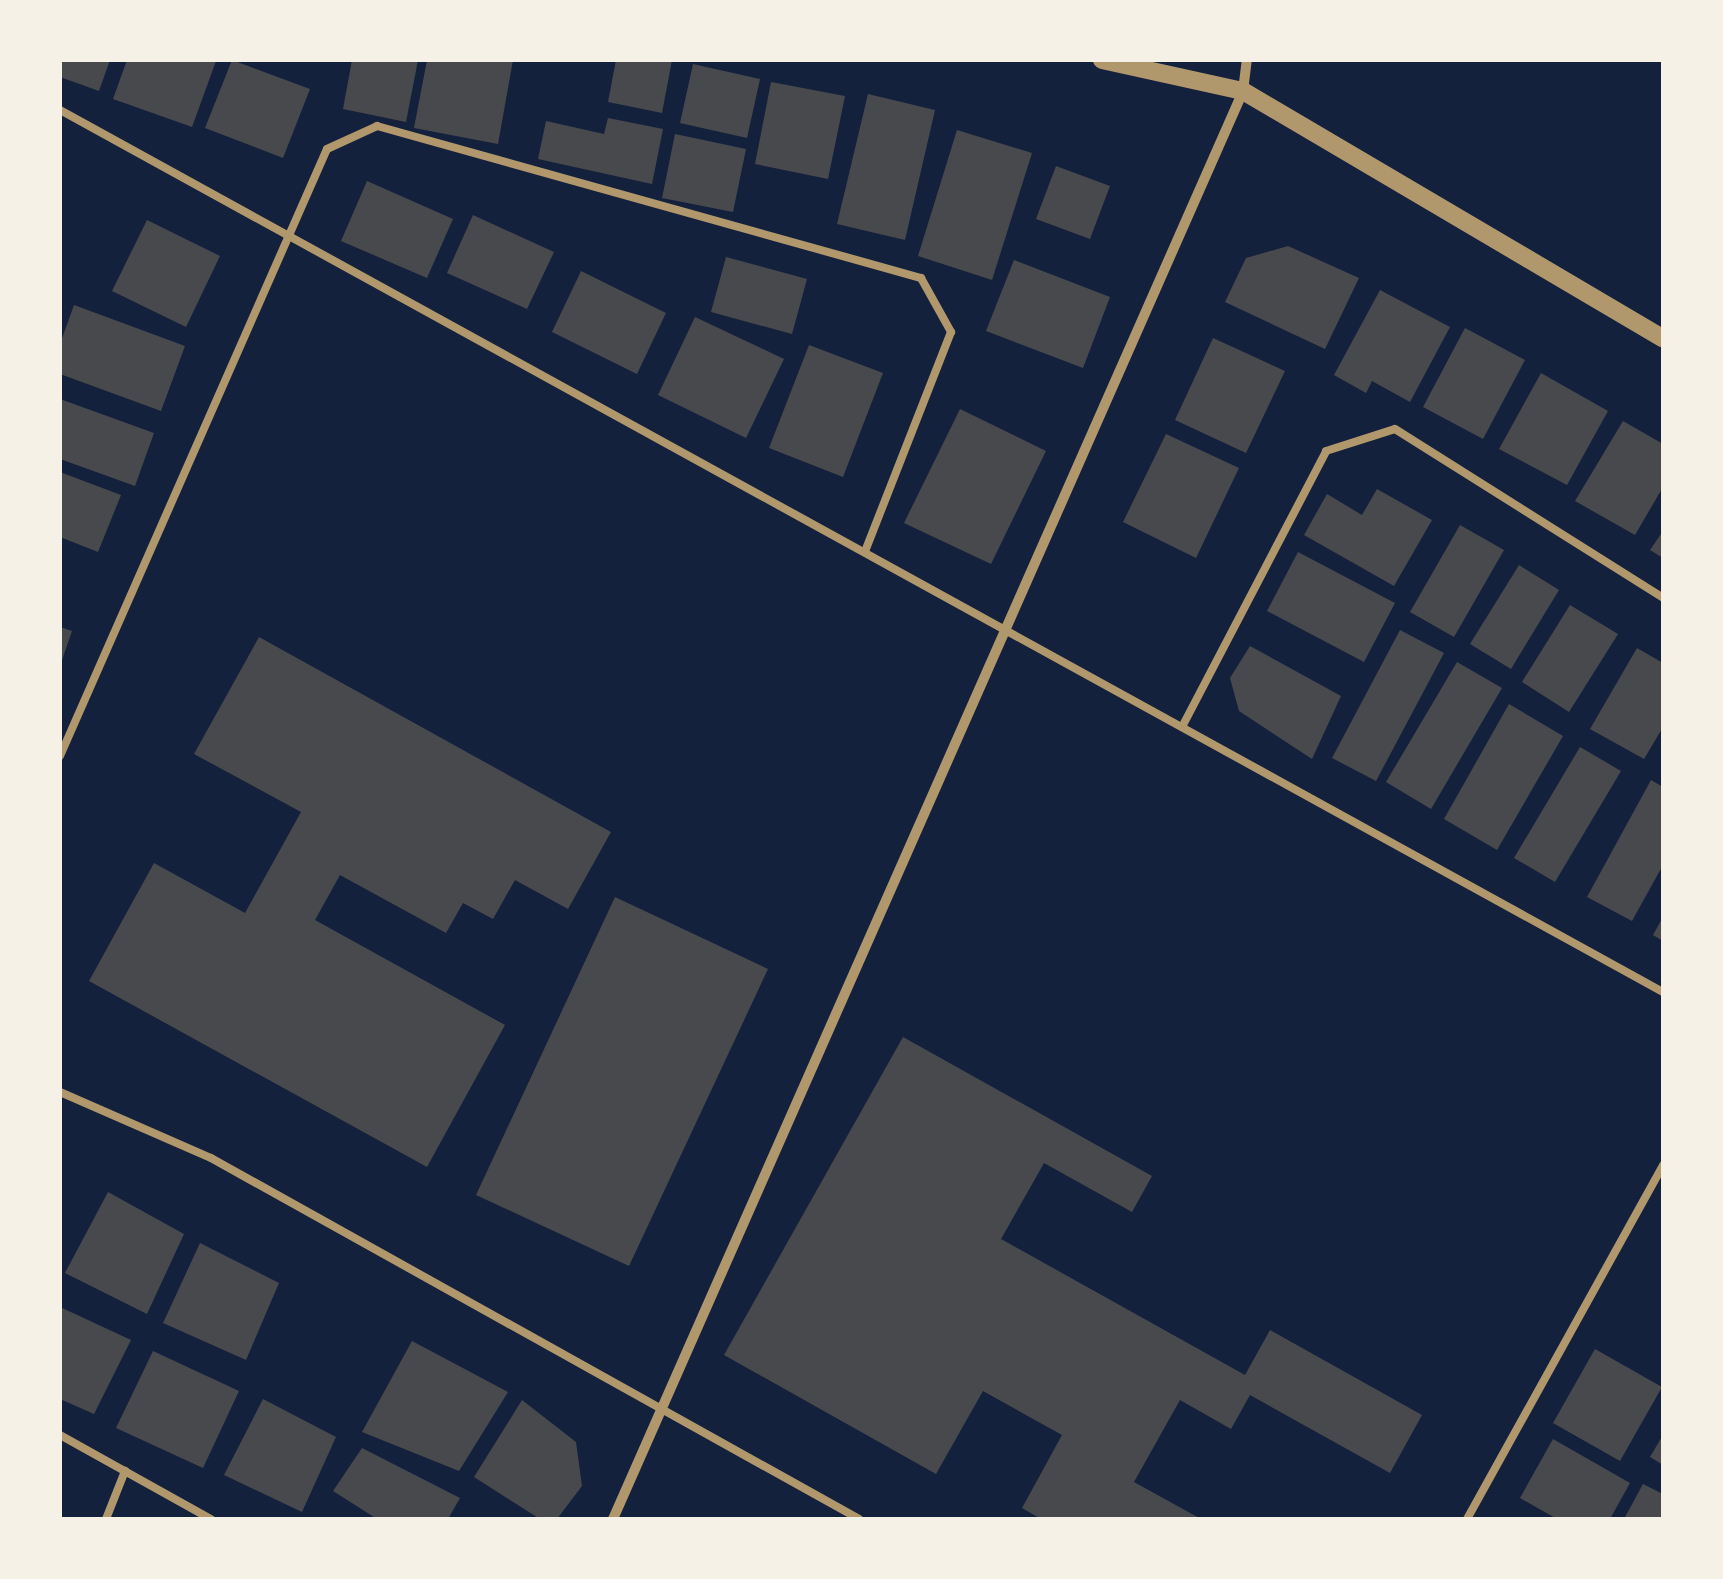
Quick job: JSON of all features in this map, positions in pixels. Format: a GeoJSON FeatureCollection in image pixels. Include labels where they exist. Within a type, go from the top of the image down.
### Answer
{"type":"FeatureCollection","features":[{"type":"Feature","properties":{"kind":"street"},"geometry":{"type":"LineString","coordinates":[[1102,60],[1243,91],[1663,338]]}},
{"type":"Feature","properties":{"kind":"street"},"geometry":{"type":"LineString","coordinates":[[614,1519],[1003,628],[1243,91],[1247,60]]}},
{"type":"Feature","properties":{"kind":"lane"},"geometry":{"type":"LineString","coordinates":[[60,110],[1663,992]]}},
{"type":"Feature","properties":{"kind":"lane"},"geometry":{"type":"LineString","coordinates":[[60,756],[327,149],[377,126],[921,278],[951,332],[865,552]]}},
{"type":"Feature","properties":{"kind":"lane"},"geometry":{"type":"LineString","coordinates":[[1182,727],[1326,450],[1395,429],[1663,598]]}},
{"type":"Feature","properties":{"kind":"lane"},"geometry":{"type":"LineString","coordinates":[[60,1092],[211,1158],[858,1519]]}},
{"type":"Feature","properties":{"kind":"lane"},"geometry":{"type":"LineString","coordinates":[[1467,1519],[1663,1164]]}},
{"type":"Feature","properties":{"kind":"lane"},"geometry":{"type":"LineString","coordinates":[[60,1435],[211,1519]]}},
{"type":"Feature","properties":{"kind":"lane"},"geometry":{"type":"LineString","coordinates":[[106,1519],[125,1471]]}},
{"type":"Feature","properties":{"kind":"building"},"geometry":{"type":"Polygon","coordinates":[[[60,60],[110,60],[99,91],[60,77],[60,60]]]}},
{"type":"Feature","properties":{"kind":"building"},"geometry":{"type":"Polygon","coordinates":[[[127,60],[216,61],[192,127],[113,99],[127,60]]]}},
{"type":"Feature","properties":{"kind":"building"},"geometry":{"type":"Polygon","coordinates":[[[232,60],[310,89],[283,158],[205,128],[232,60]]]}},
{"type":"Feature","properties":{"kind":"building"},"geometry":{"type":"Polygon","coordinates":[[[352,60],[418,60],[406,122],[343,109],[352,60]]]}},
{"type":"Feature","properties":{"kind":"building"},"geometry":{"type":"Polygon","coordinates":[[[427,60],[513,60],[498,144],[414,128],[427,60]]]}},
{"type":"Feature","properties":{"kind":"building"},"geometry":{"type":"Polygon","coordinates":[[[616,60],[672,60],[662,113],[608,102],[616,60]]]}},
{"type":"Feature","properties":{"kind":"building"},"geometry":{"type":"Polygon","coordinates":[[[693,64],[760,79],[747,138],[680,123],[693,64]]]}},
{"type":"Feature","properties":{"kind":"building"},"geometry":{"type":"Polygon","coordinates":[[[771,82],[845,96],[828,179],[755,164],[771,82]]]}},
{"type":"Feature","properties":{"kind":"building"},"geometry":{"type":"Polygon","coordinates":[[[868,94],[935,110],[905,240],[837,224],[868,94]]]}},
{"type":"Feature","properties":{"kind":"building"},"geometry":{"type":"Polygon","coordinates":[[[608,118],[663,129],[652,184],[538,159],[546,121],[604,134],[608,118]]]}},
{"type":"Feature","properties":{"kind":"building"},"geometry":{"type":"Polygon","coordinates":[[[957,130],[1032,153],[992,280],[918,256],[957,130]]]}},
{"type":"Feature","properties":{"kind":"building"},"geometry":{"type":"Polygon","coordinates":[[[675,134],[746,149],[733,212],[662,198],[675,134]]]}},
{"type":"Feature","properties":{"kind":"building"},"geometry":{"type":"Polygon","coordinates":[[[1056,166],[1110,186],[1090,239],[1036,219],[1056,166]]]}},
{"type":"Feature","properties":{"kind":"building"},"geometry":{"type":"Polygon","coordinates":[[[367,181],[453,219],[427,278],[341,241],[367,181]]]}},
{"type":"Feature","properties":{"kind":"building"},"geometry":{"type":"Polygon","coordinates":[[[473,215],[554,252],[527,309],[447,273],[473,215]]]}},
{"type":"Feature","properties":{"kind":"building"},"geometry":{"type":"Polygon","coordinates":[[[147,220],[220,256],[186,327],[112,291],[147,220]]]}},
{"type":"Feature","properties":{"kind":"building"},"geometry":{"type":"Polygon","coordinates":[[[1288,246],[1359,278],[1325,349],[1225,302],[1246,258],[1288,246]]]}},
{"type":"Feature","properties":{"kind":"building"},"geometry":{"type":"Polygon","coordinates":[[[726,257],[807,279],[792,334],[711,312],[726,257]]]}},
{"type":"Feature","properties":{"kind":"building"},"geometry":{"type":"Polygon","coordinates":[[[1014,260],[1110,297],[1083,368],[986,331],[1014,260]]]}},
{"type":"Feature","properties":{"kind":"building"},"geometry":{"type":"Polygon","coordinates":[[[581,271],[666,313],[637,374],[552,332],[581,271]]]}},
{"type":"Feature","properties":{"kind":"building"},"geometry":{"type":"Polygon","coordinates":[[[1380,290],[1450,327],[1410,402],[1372,381],[1366,393],[1334,375],[1380,290]]]}},
{"type":"Feature","properties":{"kind":"building"},"geometry":{"type":"Polygon","coordinates":[[[74,305],[185,346],[161,411],[60,374],[60,344],[74,305]]]}},
{"type":"Feature","properties":{"kind":"building"},"geometry":{"type":"Polygon","coordinates":[[[695,317],[784,359],[746,438],[658,395],[695,317]]]}},
{"type":"Feature","properties":{"kind":"building"},"geometry":{"type":"Polygon","coordinates":[[[1465,328],[1525,360],[1483,439],[1423,407],[1465,328]]]}},
{"type":"Feature","properties":{"kind":"building"},"geometry":{"type":"Polygon","coordinates":[[[1213,338],[1285,371],[1246,453],[1175,420],[1213,338]]]}},
{"type":"Feature","properties":{"kind":"building"},"geometry":{"type":"Polygon","coordinates":[[[809,345],[883,373],[843,477],[769,448],[809,345]]]}},
{"type":"Feature","properties":{"kind":"building"},"geometry":{"type":"Polygon","coordinates":[[[1541,373],[1608,411],[1567,485],[1499,449],[1541,373]]]}},
{"type":"Feature","properties":{"kind":"building"},"geometry":{"type":"Polygon","coordinates":[[[60,399],[154,433],[135,486],[60,459],[60,399]]]}},
{"type":"Feature","properties":{"kind":"building"},"geometry":{"type":"Polygon","coordinates":[[[960,409],[1046,451],[991,564],[904,523],[960,409]]]}},
{"type":"Feature","properties":{"kind":"building"},"geometry":{"type":"Polygon","coordinates":[[[1623,421],[1663,444],[1663,487],[1635,535],[1575,501],[1623,421]]]}},
{"type":"Feature","properties":{"kind":"building"},"geometry":{"type":"Polygon","coordinates":[[[1166,434],[1239,468],[1196,558],[1123,522],[1166,434]]]}},
{"type":"Feature","properties":{"kind":"building"},"geometry":{"type":"Polygon","coordinates":[[[60,472],[121,495],[98,552],[60,537],[60,472]]]}},
{"type":"Feature","properties":{"kind":"building"},"geometry":{"type":"Polygon","coordinates":[[[1377,489],[1432,520],[1394,586],[1304,535],[1327,494],[1362,515],[1377,489]]]}},
{"type":"Feature","properties":{"kind":"building"},"geometry":{"type":"Polygon","coordinates":[[[1460,525],[1504,550],[1454,637],[1410,612],[1460,525]]]}},
{"type":"Feature","properties":{"kind":"building"},"geometry":{"type":"Polygon","coordinates":[[[1663,531],[1663,558],[1650,550],[1663,531]]]}},
{"type":"Feature","properties":{"kind":"building"},"geometry":{"type":"Polygon","coordinates":[[[1298,552],[1395,603],[1364,662],[1267,611],[1298,552]]]}},
{"type":"Feature","properties":{"kind":"building"},"geometry":{"type":"Polygon","coordinates":[[[1519,565],[1559,590],[1511,669],[1470,644],[1519,565]]]}},
{"type":"Feature","properties":{"kind":"building"},"geometry":{"type":"Polygon","coordinates":[[[1570,605],[1618,634],[1569,712],[1522,682],[1570,605]]]}},
{"type":"Feature","properties":{"kind":"building"},"geometry":{"type":"Polygon","coordinates":[[[60,627],[72,631],[61,663],[60,663],[60,627]]]}},
{"type":"Feature","properties":{"kind":"building"},"geometry":{"type":"Polygon","coordinates":[[[1400,630],[1444,653],[1376,781],[1332,758],[1400,630]]]}},
{"type":"Feature","properties":{"kind":"building"},"geometry":{"type":"Polygon","coordinates":[[[259,637],[611,832],[568,909],[515,880],[493,919],[463,903],[446,933],[340,875],[315,920],[505,1025],[427,1167],[89,981],[154,863],[245,913],[301,812],[194,754],[259,637]]]}},
{"type":"Feature","properties":{"kind":"building"},"geometry":{"type":"Polygon","coordinates":[[[1250,646],[1341,696],[1312,759],[1239,711],[1230,678],[1250,646]]]}},
{"type":"Feature","properties":{"kind":"building"},"geometry":{"type":"Polygon","coordinates":[[[1637,648],[1663,663],[1663,727],[1644,759],[1590,729],[1637,648]]]}},
{"type":"Feature","properties":{"kind":"building"},"geometry":{"type":"Polygon","coordinates":[[[1457,662],[1502,688],[1431,809],[1386,782],[1457,662]]]}},
{"type":"Feature","properties":{"kind":"building"},"geometry":{"type":"Polygon","coordinates":[[[1509,704],[1563,736],[1497,850],[1444,819],[1509,704]]]}},
{"type":"Feature","properties":{"kind":"building"},"geometry":{"type":"Polygon","coordinates":[[[1580,747],[1621,771],[1555,882],[1514,858],[1580,747]]]}},
{"type":"Feature","properties":{"kind":"building"},"geometry":{"type":"Polygon","coordinates":[[[1651,780],[1663,787],[1663,865],[1632,921],[1587,897],[1651,780]]]}},
{"type":"Feature","properties":{"kind":"building"},"geometry":{"type":"Polygon","coordinates":[[[615,897],[768,969],[629,1266],[476,1195],[615,897]]]}},
{"type":"Feature","properties":{"kind":"building"},"geometry":{"type":"Polygon","coordinates":[[[1663,917],[1663,941],[1653,935],[1663,917]]]}},
{"type":"Feature","properties":{"kind":"building"},"geometry":{"type":"Polygon","coordinates":[[[903,1037],[1152,1176],[1132,1212],[1044,1163],[1001,1239],[1245,1375],[1270,1330],[1422,1415],[1390,1473],[1250,1395],[1231,1429],[1180,1400],[1134,1482],[1201,1519],[1041,1519],[1022,1508],[1062,1435],[983,1391],[936,1474],[724,1355],[903,1037]]]}},
{"type":"Feature","properties":{"kind":"building"},"geometry":{"type":"Polygon","coordinates":[[[108,1192],[184,1234],[147,1314],[65,1273],[108,1192]]]}},
{"type":"Feature","properties":{"kind":"building"},"geometry":{"type":"Polygon","coordinates":[[[200,1243],[279,1283],[246,1360],[163,1323],[200,1243]]]}},
{"type":"Feature","properties":{"kind":"building"},"geometry":{"type":"Polygon","coordinates":[[[60,1307],[131,1340],[94,1414],[60,1399],[60,1307]]]}},
{"type":"Feature","properties":{"kind":"building"},"geometry":{"type":"Polygon","coordinates":[[[412,1341],[508,1392],[459,1471],[362,1432],[412,1341]]]}},
{"type":"Feature","properties":{"kind":"building"},"geometry":{"type":"Polygon","coordinates":[[[1595,1349],[1662,1387],[1620,1461],[1553,1423],[1595,1349]]]}},
{"type":"Feature","properties":{"kind":"building"},"geometry":{"type":"Polygon","coordinates":[[[153,1351],[239,1391],[203,1468],[116,1428],[153,1351]]]}},
{"type":"Feature","properties":{"kind":"building"},"geometry":{"type":"Polygon","coordinates":[[[263,1399],[336,1437],[302,1512],[224,1475],[263,1399]]]}},
{"type":"Feature","properties":{"kind":"building"},"geometry":{"type":"Polygon","coordinates":[[[522,1400],[576,1442],[582,1486],[557,1519],[540,1519],[474,1477],[522,1400]]]}},
{"type":"Feature","properties":{"kind":"building"},"geometry":{"type":"Polygon","coordinates":[[[1663,1435],[1663,1465],[1650,1457],[1663,1435]]]}},
{"type":"Feature","properties":{"kind":"building"},"geometry":{"type":"Polygon","coordinates":[[[1553,1439],[1630,1483],[1610,1519],[1557,1519],[1520,1498],[1553,1439]]]}},
{"type":"Feature","properties":{"kind":"building"},"geometry":{"type":"Polygon","coordinates":[[[362,1448],[460,1498],[448,1519],[377,1519],[333,1491],[362,1448]]]}},
{"type":"Feature","properties":{"kind":"building"},"geometry":{"type":"Polygon","coordinates":[[[1643,1484],[1663,1494],[1663,1519],[1624,1519],[1643,1484]]]}}]}
